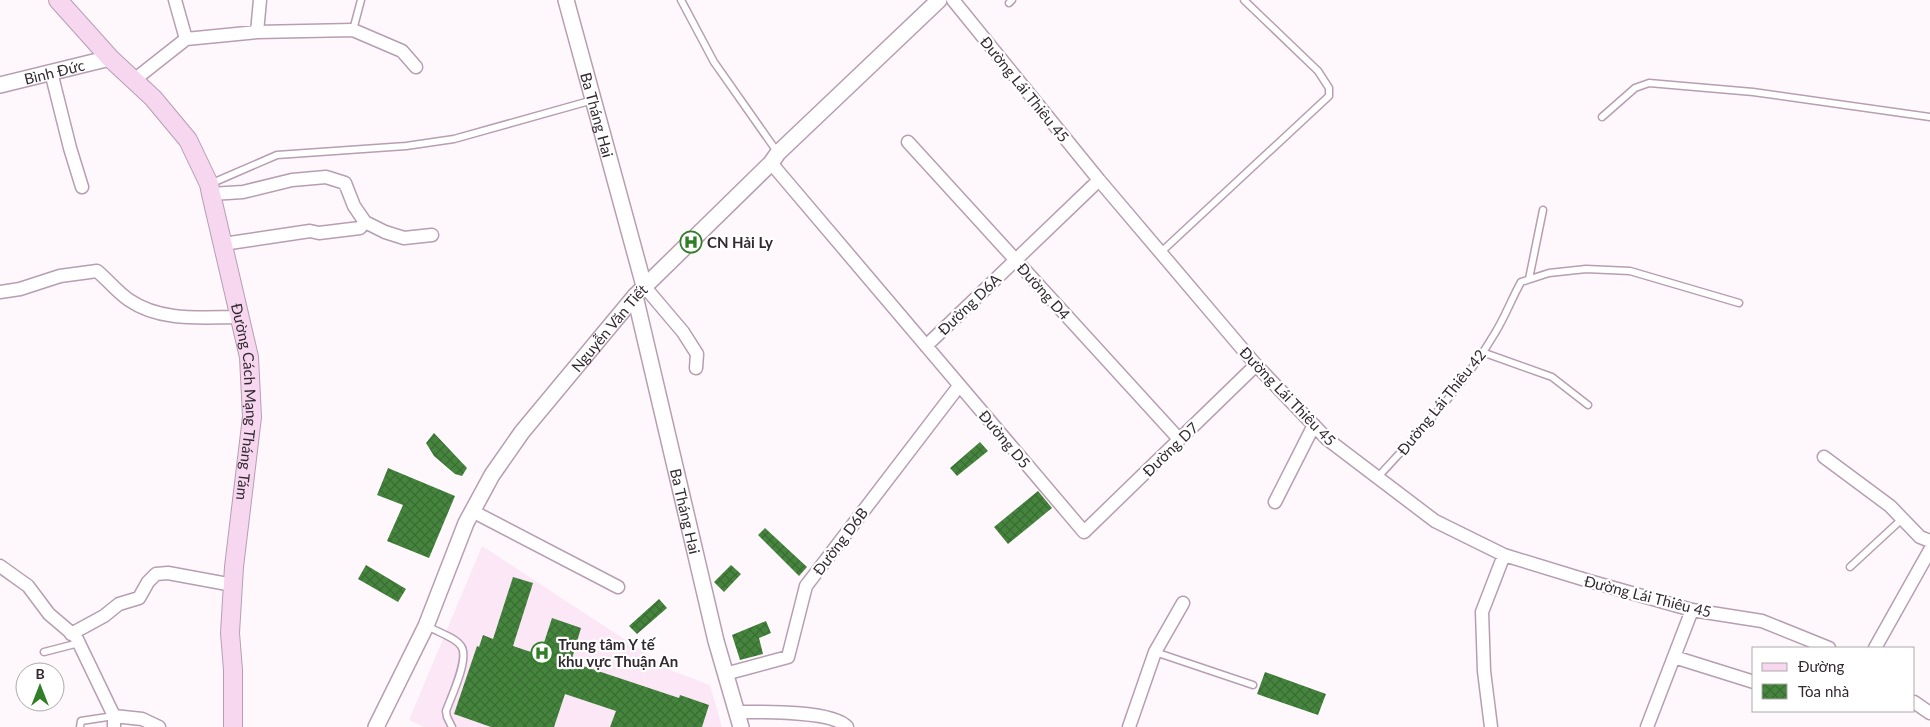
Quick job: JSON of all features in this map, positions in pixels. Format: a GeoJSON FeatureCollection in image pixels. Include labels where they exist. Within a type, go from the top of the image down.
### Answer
{"type":"FeatureCollection","features":[{"type":"Feature","properties":{"kind":"main road","name":"Đường Cách Mạng Tháng Tám"},"geometry":{"type":"LineString","coordinates":[[58,0],[110,58],[153,98],[188,140],[210,189],[238,317],[249,357],[252,417],[235,556],[230,632],[233,670],[233,727]]}},
{"type":"Feature","properties":{"kind":"street"},"geometry":{"type":"LineString","coordinates":[[175,0],[186,39]]}},
{"type":"Feature","properties":{"kind":"street"},"geometry":{"type":"LineString","coordinates":[[257,32],[260,0]]}},
{"type":"Feature","properties":{"kind":"street","name":"Ba Tháng Hai"},"geometry":{"type":"LineString","coordinates":[[566,0],[593,100],[640,291],[716,641],[739,720]]}},
{"type":"Feature","properties":{"kind":"street","name":"Nguyễn Văn Tiết"},"geometry":{"type":"LineString","coordinates":[[376,727],[426,626],[472,511],[492,475],[522,432],[640,291],[774,158],[939,0]]}},
{"type":"Feature","properties":{"kind":"street","name":"Đường Lái Thiêu 45"},"geometry":{"type":"LineString","coordinates":[[953,0],[1099,180],[1256,365],[1327,438],[1435,521],[1504,554],[1589,581],[1692,610],[1762,621],[1827,647]]}},
{"type":"Feature","properties":{"kind":"street"},"geometry":{"type":"LineString","coordinates":[[134,80],[186,39],[257,32],[354,30],[402,51],[416,67]]}},
{"type":"Feature","properties":{"kind":"street","name":"Bình Đức"},"geometry":{"type":"LineString","coordinates":[[0,85],[110,58]]}},
{"type":"Feature","properties":{"kind":"street"},"geometry":{"type":"LineString","coordinates":[[51,72],[82,187]]}},
{"type":"Feature","properties":{"kind":"street","name":"Đường D4"},"geometry":{"type":"LineString","coordinates":[[908,142],[1179,440]]}},
{"type":"Feature","properties":{"kind":"street","name":"Đường D5"},"geometry":{"type":"LineString","coordinates":[[774,158],[959,386],[1084,532]]}},
{"type":"Feature","properties":{"kind":"street"},"geometry":{"type":"LineString","coordinates":[[210,189],[243,192],[292,180],[326,177],[345,183],[354,206],[365,222],[385,232],[404,238],[432,235]]}},
{"type":"Feature","properties":{"kind":"street","name":"Đường D6A"},"geometry":{"type":"LineString","coordinates":[[926,346],[1099,180]]}},
{"type":"Feature","properties":{"kind":"street"},"geometry":{"type":"LineString","coordinates":[[223,244],[310,231],[319,233],[360,228],[365,222]]}},
{"type":"Feature","properties":{"kind":"street"},"geometry":{"type":"LineString","coordinates":[[0,292],[20,289],[60,276],[97,271],[129,300],[155,313],[188,317],[238,317]]}},
{"type":"Feature","properties":{"kind":"street"},"geometry":{"type":"LineString","coordinates":[[640,291],[683,332],[697,354],[696,368]]}},
{"type":"Feature","properties":{"kind":"street","name":"Đường D7"},"geometry":{"type":"LineString","coordinates":[[1084,532],[1256,365]]}},
{"type":"Feature","properties":{"kind":"street","name":"Đường D6B"},"geometry":{"type":"LineString","coordinates":[[725,674],[788,657],[806,586],[959,386]]}},
{"type":"Feature","properties":{"kind":"street"},"geometry":{"type":"LineString","coordinates":[[1275,502],[1314,425]]}},
{"type":"Feature","properties":{"kind":"street"},"geometry":{"type":"LineString","coordinates":[[1824,457],[1890,506],[1920,537],[1930,541]]}},
{"type":"Feature","properties":{"kind":"street"},"geometry":{"type":"LineString","coordinates":[[472,511],[618,587]]}},
{"type":"Feature","properties":{"kind":"street"},"geometry":{"type":"LineString","coordinates":[[1876,647],[1930,550]]}},
{"type":"Feature","properties":{"kind":"street"},"geometry":{"type":"LineString","coordinates":[[1491,727],[1484,671],[1482,612],[1504,554]]}},
{"type":"Feature","properties":{"kind":"street"},"geometry":{"type":"LineString","coordinates":[[0,566],[28,586],[49,614],[75,639],[114,722],[142,719],[159,727]]}},
{"type":"Feature","properties":{"kind":"street"},"geometry":{"type":"LineString","coordinates":[[75,639],[119,604],[139,598],[148,582],[156,574],[168,573],[233,585]]}},
{"type":"Feature","properties":{"kind":"street"},"geometry":{"type":"LineString","coordinates":[[1129,727],[1155,652],[1183,603]]}},
{"type":"Feature","properties":{"kind":"street"},"geometry":{"type":"LineString","coordinates":[[1647,727],[1692,610]]}},
{"type":"Feature","properties":{"kind":"street"},"geometry":{"type":"LineString","coordinates":[[1674,656],[1752,681]]}},
{"type":"Feature","properties":{"kind":"street"},"geometry":{"type":"LineString","coordinates":[[1915,703],[1930,713]]}},
{"type":"Feature","properties":{"kind":"street"},"geometry":{"type":"LineString","coordinates":[[739,720],[773,712],[822,717],[844,723],[847,727]]}},
{"type":"Feature","properties":{"kind":"lane"},"geometry":{"type":"LineString","coordinates":[[354,30],[361,0]]}},
{"type":"Feature","properties":{"kind":"lane"},"geometry":{"type":"LineString","coordinates":[[681,0],[714,62],[774,158]]}},
{"type":"Feature","properties":{"kind":"lane"},"geometry":{"type":"LineString","coordinates":[[1160,253],[1329,96],[1330,88],[1318,71],[1244,0]]}},
{"type":"Feature","properties":{"kind":"lane"},"geometry":{"type":"LineString","coordinates":[[1602,117],[1635,88],[1649,83],[1753,92],[1930,117]]}},
{"type":"Feature","properties":{"kind":"lane"},"geometry":{"type":"LineString","coordinates":[[210,189],[277,155],[406,146],[454,139],[593,100]]}},
{"type":"Feature","properties":{"kind":"lane"},"geometry":{"type":"LineString","coordinates":[[1543,210],[1529,279],[1549,273],[1586,269],[1630,271],[1739,303]]}},
{"type":"Feature","properties":{"kind":"lane","name":"Đường Lái Thiêu 42"},"geometry":{"type":"LineString","coordinates":[[1377,478],[1420,432],[1467,375],[1496,332],[1521,282],[1529,279]]}},
{"type":"Feature","properties":{"kind":"lane"},"geometry":{"type":"LineString","coordinates":[[1482,352],[1552,377],[1588,405]]}},
{"type":"Feature","properties":{"kind":"lane"},"geometry":{"type":"LineString","coordinates":[[1850,567],[1902,519]]}},
{"type":"Feature","properties":{"kind":"lane"},"geometry":{"type":"LineString","coordinates":[[426,626],[456,642],[463,650],[463,662],[446,711],[452,727]]}},
{"type":"Feature","properties":{"kind":"lane"},"geometry":{"type":"LineString","coordinates":[[44,652],[75,639]]}},
{"type":"Feature","properties":{"kind":"lane"},"geometry":{"type":"LineString","coordinates":[[1155,652],[1253,685]]}},
{"type":"Feature","properties":{"kind":"lane"},"geometry":{"type":"LineString","coordinates":[[80,727],[81,721],[114,722]]}},
{"type":"Feature","properties":{"kind":"shaded area","name":"Trung tâm Y tế khu vực Thuận An"},"geometry":{"type":"Polygon","coordinates":[[[482,546],[673,671],[710,685],[722,727],[424,727],[409,720],[482,546]]]}},
{"type":"Feature","properties":{"kind":"building"},"geometry":{"type":"Polygon","coordinates":[[[434,433],[467,468],[462,476],[455,474],[434,456],[426,443],[434,433]]]}},
{"type":"Feature","properties":{"kind":"building"},"geometry":{"type":"Polygon","coordinates":[[[980,442],[988,451],[957,476],[950,468],[980,442]]]}},
{"type":"Feature","properties":{"kind":"building"},"geometry":{"type":"Polygon","coordinates":[[[388,468],[455,496],[429,558],[387,541],[403,505],[377,495],[388,468]]]}},
{"type":"Feature","properties":{"kind":"building"},"geometry":{"type":"Polygon","coordinates":[[[1038,491],[1052,508],[1008,544],[994,527],[1038,491]]]}},
{"type":"Feature","properties":{"kind":"building"},"geometry":{"type":"Polygon","coordinates":[[[765,528],[807,567],[799,576],[758,535],[765,528]]]}},
{"type":"Feature","properties":{"kind":"building"},"geometry":{"type":"Polygon","coordinates":[[[366,565],[406,589],[398,602],[358,579],[366,565]]]}},
{"type":"Feature","properties":{"kind":"building"},"geometry":{"type":"Polygon","coordinates":[[[731,565],[741,574],[724,592],[714,582],[731,565]]]}},
{"type":"Feature","properties":{"kind":"building"},"geometry":{"type":"Polygon","coordinates":[[[513,577],[533,583],[513,646],[540,655],[552,618],[581,628],[571,662],[679,698],[680,695],[709,705],[702,727],[610,727],[616,711],[565,694],[554,727],[491,727],[454,714],[477,646],[479,647],[483,635],[493,639],[513,577]]]}},
{"type":"Feature","properties":{"kind":"building"},"geometry":{"type":"Polygon","coordinates":[[[659,599],[667,608],[637,634],[629,626],[659,599]]]}},
{"type":"Feature","properties":{"kind":"building"},"geometry":{"type":"Polygon","coordinates":[[[766,621],[771,633],[759,638],[763,654],[740,660],[732,635],[766,621]]]}},
{"type":"Feature","properties":{"kind":"building"},"geometry":{"type":"Polygon","coordinates":[[[1265,672],[1326,694],[1318,715],[1257,694],[1265,672]]]}},
{"type":"Feature","properties":{"kind":"place","name":"CN Hải Ly"},"geometry":{"type":"Point","coordinates":[691,242]}},
{"type":"Feature","properties":{"kind":"place","name":"Trung tâm Y tế khu vực Thuận An"},"geometry":{"type":"Point","coordinates":[542,653]}}]}
